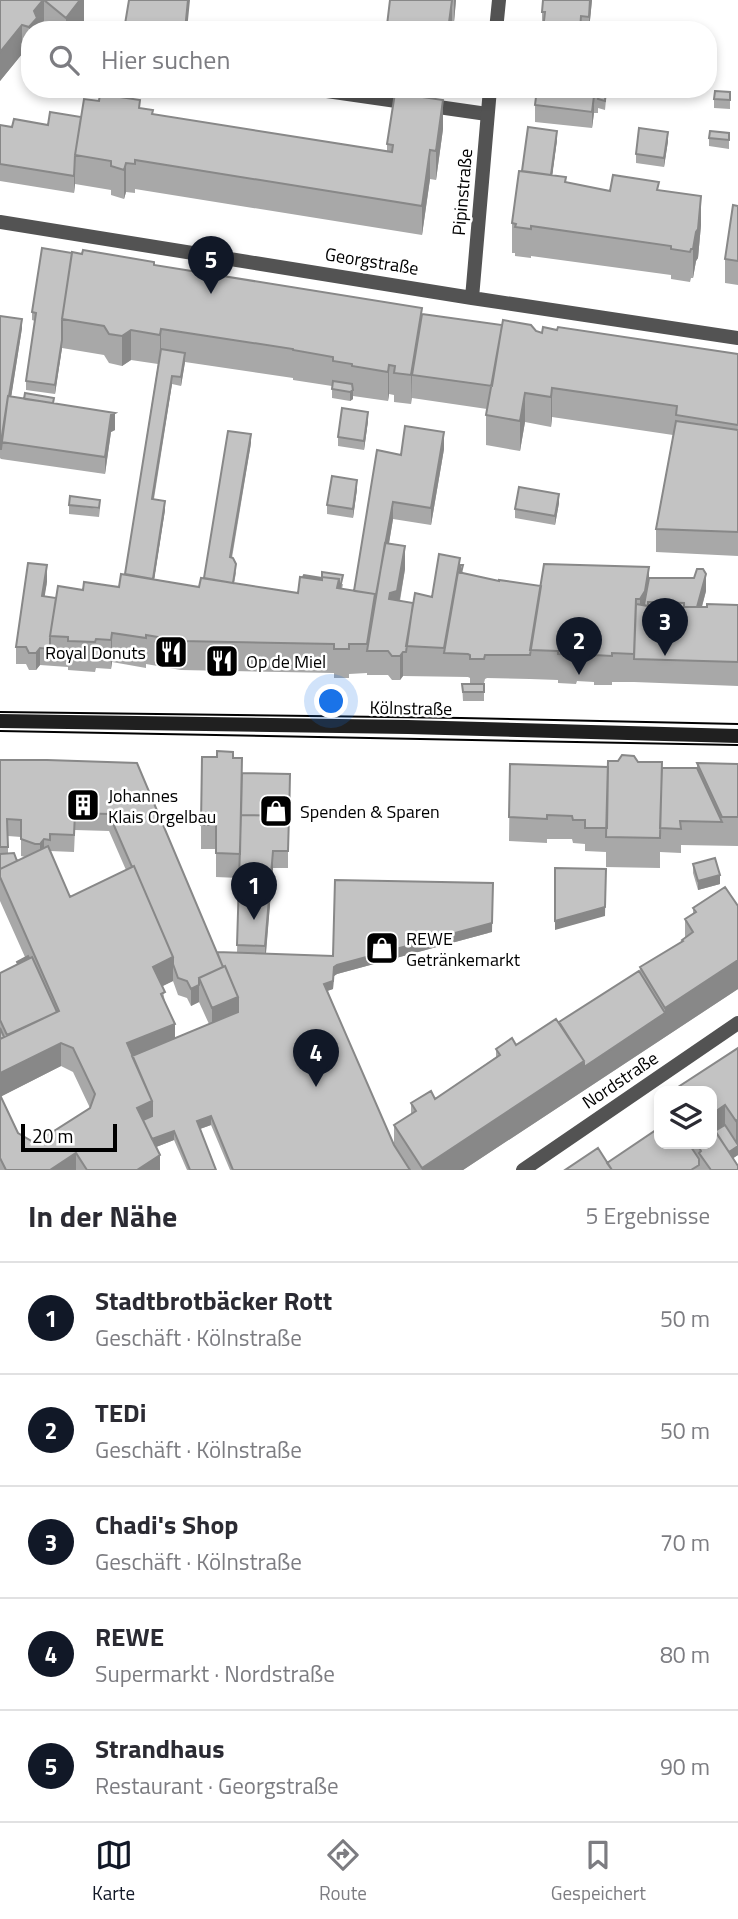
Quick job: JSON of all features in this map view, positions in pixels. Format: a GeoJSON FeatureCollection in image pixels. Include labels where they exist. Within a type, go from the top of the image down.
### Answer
{"type":"FeatureCollection","features":[{"type":"Feature","properties":{"kind":"street"},"geometry":{"type":"LineString","coordinates":[[497,21],[499,0]]}},
{"type":"Feature","properties":{"kind":"street"},"geometry":{"type":"LineString","coordinates":[[376,98],[488,114]]}},
{"type":"Feature","properties":{"kind":"street","name":"Pipinstraße"},"geometry":{"type":"LineString","coordinates":[[472,298],[489,98]]}},
{"type":"Feature","properties":{"kind":"street","name":"Georgstraße"},"geometry":{"type":"LineString","coordinates":[[0,222],[738,338]]}},
{"type":"Feature","properties":{"kind":"street","name":"Kölnstraße"},"geometry":{"type":"LineString","coordinates":[[0,721],[370,726],[738,736]]}},
{"type":"Feature","properties":{"kind":"street","name":"Nordstraße"},"geometry":{"type":"LineString","coordinates":[[523,1170],[738,1023]]}},
{"type":"Feature","properties":{"kind":"building"},"geometry":{"type":"Polygon","coordinates":[[[0,0],[43,0],[34,11],[37,18],[34,21],[21,21],[21,26],[0,52],[0,0]]]}},
{"type":"Feature","properties":{"kind":"building"},"geometry":{"type":"Polygon","coordinates":[[[44,0],[80,0],[66,18],[44,0]]]}},
{"type":"Feature","properties":{"kind":"building"},"geometry":{"type":"Polygon","coordinates":[[[129,0],[188,0],[186,21],[126,21],[129,0]]]}},
{"type":"Feature","properties":{"kind":"building"},"geometry":{"type":"Polygon","coordinates":[[[390,0],[452,0],[449,21],[387,21],[390,0]]]}},
{"type":"Feature","properties":{"kind":"building"},"geometry":{"type":"Polygon","coordinates":[[[543,0],[590,0],[589,17],[581,16],[581,21],[544,21],[545,12],[542,12],[543,0]]]}},
{"type":"Feature","properties":{"kind":"building"},"geometry":{"type":"Polygon","coordinates":[[[717,91],[730,92],[730,100],[714,99],[717,98],[717,91]]]}},
{"type":"Feature","properties":{"kind":"building"},"geometry":{"type":"Polygon","coordinates":[[[99,98],[140,100],[139,108],[153,110],[152,114],[392,152],[393,145],[387,144],[394,98],[443,100],[436,151],[430,150],[422,206],[135,160],[135,164],[126,163],[124,170],[111,166],[111,161],[75,155],[84,99],[99,101],[99,98]]]}},
{"type":"Feature","properties":{"kind":"building"},"geometry":{"type":"Polygon","coordinates":[[[536,98],[594,98],[592,112],[535,105],[536,98]]]}},
{"type":"Feature","properties":{"kind":"building"},"geometry":{"type":"Polygon","coordinates":[[[50,112],[81,117],[74,176],[0,164],[0,125],[12,127],[14,119],[48,125],[50,112]]]}},
{"type":"Feature","properties":{"kind":"building"},"geometry":{"type":"Polygon","coordinates":[[[528,127],[557,131],[551,175],[522,171],[528,127]]]}},
{"type":"Feature","properties":{"kind":"building"},"geometry":{"type":"Polygon","coordinates":[[[639,128],[668,132],[664,158],[636,154],[639,128]]]}},
{"type":"Feature","properties":{"kind":"building"},"geometry":{"type":"Polygon","coordinates":[[[710,131],[729,133],[729,140],[709,138],[710,131]]]}},
{"type":"Feature","properties":{"kind":"building"},"geometry":{"type":"Polygon","coordinates":[[[519,171],[566,177],[565,182],[610,191],[613,175],[659,182],[657,190],[701,196],[693,249],[690,252],[671,249],[671,246],[531,226],[531,229],[515,227],[516,224],[512,223],[519,171]]]}},
{"type":"Feature","properties":{"kind":"building"},"geometry":{"type":"Polygon","coordinates":[[[733,205],[738,206],[738,261],[725,259],[733,205]]]}},
{"type":"Feature","properties":{"kind":"building"},"geometry":{"type":"Polygon","coordinates":[[[42,248],[72,253],[55,385],[26,381],[36,313],[32,312],[42,248]]]}},
{"type":"Feature","properties":{"kind":"building"},"geometry":{"type":"Polygon","coordinates":[[[83,250],[154,262],[154,265],[422,308],[411,375],[394,373],[395,366],[389,365],[388,372],[352,366],[333,361],[333,357],[293,349],[161,329],[160,335],[131,330],[122,336],[109,334],[104,326],[62,319],[72,252],[82,254],[83,250]]]}},
{"type":"Feature","properties":{"kind":"building"},"geometry":{"type":"Polygon","coordinates":[[[422,314],[502,325],[492,386],[412,375],[422,314]]]}},
{"type":"Feature","properties":{"kind":"building"},"geometry":{"type":"Polygon","coordinates":[[[0,316],[22,319],[1,449],[0,449],[0,316]]]}},
{"type":"Feature","properties":{"kind":"building"},"geometry":{"type":"Polygon","coordinates":[[[503,320],[531,325],[542,333],[543,327],[557,330],[558,327],[738,354],[738,425],[676,415],[677,406],[552,388],[551,397],[525,393],[520,421],[486,415],[503,320]]]}},
{"type":"Feature","properties":{"kind":"building"},"geometry":{"type":"Polygon","coordinates":[[[161,349],[185,353],[181,377],[172,376],[152,499],[165,501],[153,579],[125,574],[161,349]]]}},
{"type":"Feature","properties":{"kind":"building"},"geometry":{"type":"Polygon","coordinates":[[[333,381],[352,384],[353,390],[350,392],[332,389],[333,381]]]}},
{"type":"Feature","properties":{"kind":"building"},"geometry":{"type":"Polygon","coordinates":[[[25,393],[54,398],[53,403],[24,399],[25,393]]]}},
{"type":"Feature","properties":{"kind":"building"},"geometry":{"type":"Polygon","coordinates":[[[8,396],[115,413],[111,415],[105,457],[1,442],[8,396]]]}},
{"type":"Feature","properties":{"kind":"building"},"geometry":{"type":"Polygon","coordinates":[[[342,408],[368,412],[364,441],[338,437],[342,408]]]}},
{"type":"Feature","properties":{"kind":"building"},"geometry":{"type":"Polygon","coordinates":[[[676,421],[738,430],[738,532],[656,529],[676,421]]]}},
{"type":"Feature","properties":{"kind":"building"},"geometry":{"type":"Polygon","coordinates":[[[405,426],[444,432],[431,508],[393,502],[375,600],[375,594],[354,591],[377,450],[401,455],[405,426]]]}},
{"type":"Feature","properties":{"kind":"building"},"geometry":{"type":"Polygon","coordinates":[[[228,431],[251,434],[230,557],[236,564],[233,583],[204,578],[228,431]]]}},
{"type":"Feature","properties":{"kind":"building"},"geometry":{"type":"Polygon","coordinates":[[[332,476],[357,480],[353,509],[327,505],[332,476]]]}},
{"type":"Feature","properties":{"kind":"building"},"geometry":{"type":"Polygon","coordinates":[[[519,487],[559,494],[555,516],[515,509],[519,487]]]}},
{"type":"Feature","properties":{"kind":"building"},"geometry":{"type":"Polygon","coordinates":[[[70,496],[100,500],[99,508],[69,505],[70,496]]]}},
{"type":"Feature","properties":{"kind":"building"},"geometry":{"type":"Polygon","coordinates":[[[385,543],[405,546],[397,591],[390,593],[389,599],[413,603],[406,652],[400,656],[392,656],[388,651],[367,651],[385,543]]]}},
{"type":"Feature","properties":{"kind":"building"},"geometry":{"type":"Polygon","coordinates":[[[439,554],[460,558],[444,648],[406,646],[415,593],[432,597],[439,554]]]}},
{"type":"Feature","properties":{"kind":"building"},"geometry":{"type":"Polygon","coordinates":[[[28,563],[47,565],[42,596],[56,598],[50,649],[40,648],[36,653],[29,653],[26,647],[16,647],[28,563]]]}},
{"type":"Feature","properties":{"kind":"building"},"geometry":{"type":"Polygon","coordinates":[[[544,564],[649,567],[645,591],[640,599],[636,599],[634,654],[612,653],[612,656],[577,652],[576,655],[530,650],[544,564]]]}},
{"type":"Feature","properties":{"kind":"building"},"geometry":{"type":"Polygon","coordinates":[[[697,569],[703,569],[706,574],[697,607],[684,607],[684,603],[648,602],[648,606],[644,605],[649,578],[694,578],[697,569]]]}},
{"type":"Feature","properties":{"kind":"building"},"geometry":{"type":"Polygon","coordinates":[[[322,572],[343,575],[340,588],[339,579],[322,577],[322,572]]]}},
{"type":"Feature","properties":{"kind":"building"},"geometry":{"type":"Polygon","coordinates":[[[458,572],[541,586],[530,655],[485,655],[484,659],[470,659],[468,654],[444,653],[458,572]]]}},
{"type":"Feature","properties":{"kind":"building"},"geometry":{"type":"Polygon","coordinates":[[[121,574],[199,587],[201,578],[298,593],[300,577],[339,579],[337,588],[375,594],[367,644],[349,644],[349,649],[334,649],[334,644],[181,641],[112,633],[111,640],[96,639],[95,642],[68,641],[68,637],[50,636],[58,586],[83,590],[84,582],[119,587],[121,574]]]}},
{"type":"Feature","properties":{"kind":"building"},"geometry":{"type":"Polygon","coordinates":[[[304,575],[322,580],[303,577],[304,575]]]}},
{"type":"Feature","properties":{"kind":"building"},"geometry":{"type":"Polygon","coordinates":[[[648,602],[684,603],[684,607],[707,607],[707,604],[738,605],[738,662],[634,659],[636,604],[648,606],[648,602]]]}},
{"type":"Feature","properties":{"kind":"building"},"geometry":{"type":"Polygon","coordinates":[[[462,684],[484,684],[484,692],[463,692],[462,684]]]}},
{"type":"Feature","properties":{"kind":"building"},"geometry":{"type":"Polygon","coordinates":[[[217,751],[233,752],[233,758],[242,758],[240,854],[216,853],[216,825],[201,825],[202,757],[217,757],[217,751]]]}},
{"type":"Feature","properties":{"kind":"building"},"geometry":{"type":"Polygon","coordinates":[[[622,755],[634,756],[638,762],[662,762],[660,838],[606,837],[608,761],[618,761],[622,755]]]}},
{"type":"Feature","properties":{"kind":"building"},"geometry":{"type":"Polygon","coordinates":[[[0,760],[137,763],[223,967],[199,978],[199,985],[191,989],[187,981],[178,978],[173,957],[109,814],[75,813],[74,835],[50,834],[50,840],[44,839],[40,844],[21,839],[21,820],[7,819],[8,847],[0,847],[0,760]]]}},
{"type":"Feature","properties":{"kind":"building"},"geometry":{"type":"Polygon","coordinates":[[[697,763],[738,764],[738,817],[722,817],[697,763]]]}},
{"type":"Feature","properties":{"kind":"building"},"geometry":{"type":"Polygon","coordinates":[[[510,764],[608,767],[607,828],[585,828],[585,820],[573,820],[572,816],[547,815],[547,819],[509,817],[510,764]]]}},
{"type":"Feature","properties":{"kind":"building"},"geometry":{"type":"Polygon","coordinates":[[[662,768],[697,768],[722,822],[680,821],[681,829],[660,828],[662,768]]]}},
{"type":"Feature","properties":{"kind":"building"},"geometry":{"type":"Polygon","coordinates":[[[242,773],[290,774],[289,824],[289,816],[241,815],[242,773]]]}},
{"type":"Feature","properties":{"kind":"building"},"geometry":{"type":"Polygon","coordinates":[[[241,815],[289,816],[288,851],[273,851],[265,946],[237,945],[241,815]]]}},
{"type":"Feature","properties":{"kind":"building"},"geometry":{"type":"Polygon","coordinates":[[[48,846],[70,897],[134,866],[173,957],[153,967],[165,992],[161,994],[175,1024],[127,1043],[152,1101],[137,1108],[160,1155],[137,1170],[87,1170],[76,1153],[50,1170],[6,1170],[0,1158],[0,1097],[18,1133],[35,1143],[90,1108],[95,1094],[73,1048],[61,1043],[0,1073],[0,1039],[59,1011],[0,877],[0,869],[48,846]]]}},
{"type":"Feature","properties":{"kind":"building"},"geometry":{"type":"Polygon","coordinates":[[[14,853],[17,861],[0,869],[0,854],[14,853]]]}},
{"type":"Feature","properties":{"kind":"building"},"geometry":{"type":"Polygon","coordinates":[[[715,858],[720,875],[698,881],[693,864],[715,858]]]}},
{"type":"Feature","properties":{"kind":"building"},"geometry":{"type":"Polygon","coordinates":[[[555,868],[606,869],[605,907],[555,921],[555,868]]]}},
{"type":"Feature","properties":{"kind":"building"},"geometry":{"type":"Polygon","coordinates":[[[335,880],[493,883],[492,923],[337,965],[334,967],[333,981],[324,984],[394,1145],[410,1170],[233,1170],[211,1116],[197,1121],[216,1170],[190,1170],[174,1131],[152,1139],[143,1120],[152,1116],[152,1101],[132,1056],[238,1012],[238,997],[217,952],[333,956],[335,880]]]}},
{"type":"Feature","properties":{"kind":"building"},"geometry":{"type":"Polygon","coordinates":[[[725,887],[738,906],[738,960],[665,1008],[640,967],[693,932],[685,919],[696,912],[693,908],[725,887]]]}},
{"type":"Feature","properties":{"kind":"building"},"geometry":{"type":"Polygon","coordinates":[[[32,957],[57,1012],[7,1035],[0,1020],[0,973],[32,957]]]}},
{"type":"Feature","properties":{"kind":"building"},"geometry":{"type":"Polygon","coordinates":[[[225,966],[238,997],[212,1008],[199,978],[225,966]]]}},
{"type":"Feature","properties":{"kind":"building"},"geometry":{"type":"Polygon","coordinates":[[[639,971],[665,1013],[584,1067],[584,1061],[559,1022],[639,971]]]}},
{"type":"Feature","properties":{"kind":"building"},"geometry":{"type":"Polygon","coordinates":[[[556,1019],[584,1061],[422,1168],[394,1125],[416,1111],[411,1103],[431,1091],[435,1099],[500,1055],[496,1049],[512,1038],[516,1045],[556,1019]]]}},
{"type":"Feature","properties":{"kind":"building"},"geometry":{"type":"Polygon","coordinates":[[[738,1048],[736,1121],[725,1105],[717,1111],[717,1086],[680,1086],[738,1048]]]}},
{"type":"Feature","properties":{"kind":"building"},"geometry":{"type":"Polygon","coordinates":[[[725,1125],[738,1146],[729,1152],[717,1130],[725,1125]]]}},
{"type":"Feature","properties":{"kind":"building"},"geometry":{"type":"Polygon","coordinates":[[[654,1131],[654,1149],[692,1149],[699,1159],[699,1165],[691,1170],[612,1170],[607,1163],[654,1131]]]}},
{"type":"Feature","properties":{"kind":"building"},"geometry":{"type":"Polygon","coordinates":[[[717,1134],[738,1170],[711,1170],[699,1153],[700,1149],[717,1149],[717,1134]]]}},
{"type":"Feature","properties":{"kind":"building"},"geometry":{"type":"Polygon","coordinates":[[[598,1148],[612,1170],[565,1170],[598,1148]]]}},
{"type":"Feature","properties":{"kind":"tram line"},"geometry":{"type":"LineString","coordinates":[[0,712],[738,724]]}},
{"type":"Feature","properties":{"kind":"tram line"},"geometry":{"type":"LineString","coordinates":[[0,731],[738,745]]}},
{"type":"Feature","properties":{"kind":"place","name":"Strandhaus"},"geometry":{"type":"Point","coordinates":[211,294]}},
{"type":"Feature","properties":{"kind":"place","name":"Royal Donuts"},"geometry":{"type":"Point","coordinates":[171,652]}},
{"type":"Feature","properties":{"kind":"place","name":"Chadi's Shop"},"geometry":{"type":"Point","coordinates":[665,656]}},
{"type":"Feature","properties":{"kind":"place","name":"Op de Miel"},"geometry":{"type":"Point","coordinates":[222,661]}},
{"type":"Feature","properties":{"kind":"place","name":"TEDi"},"geometry":{"type":"Point","coordinates":[579,675]}},
{"type":"Feature","properties":{"kind":"place","name":"Johannes Klais Orgelbau"},"geometry":{"type":"Point","coordinates":[83,805]}},
{"type":"Feature","properties":{"kind":"place","name":"Spenden & Sparen"},"geometry":{"type":"Point","coordinates":[276,811]}},
{"type":"Feature","properties":{"kind":"place","name":"Stadtbrotbäcker Rott"},"geometry":{"type":"Point","coordinates":[254,920]}},
{"type":"Feature","properties":{"kind":"place","name":"REWE Getränkemarkt"},"geometry":{"type":"Point","coordinates":[382,948]}},
{"type":"Feature","properties":{"kind":"place","name":"REWE"},"geometry":{"type":"Point","coordinates":[316,1087]}}]}
